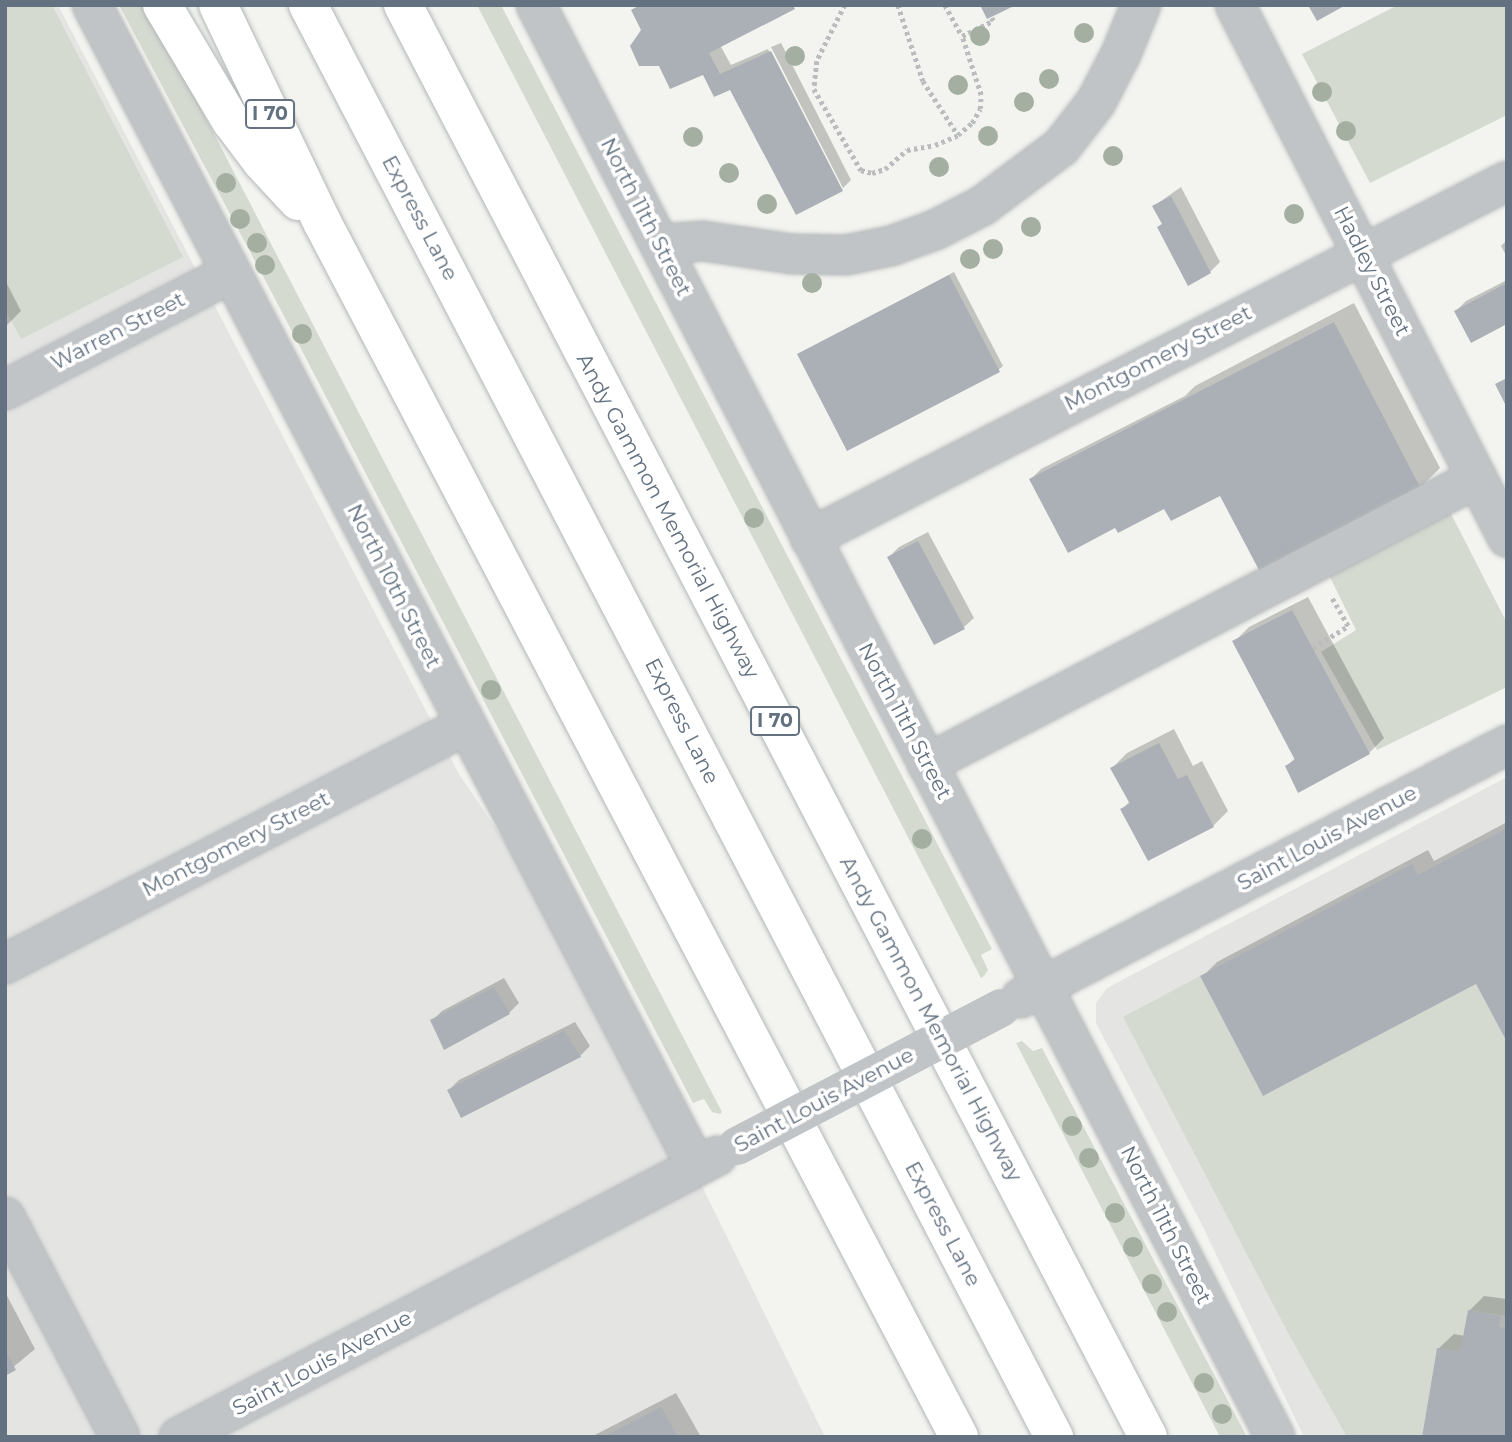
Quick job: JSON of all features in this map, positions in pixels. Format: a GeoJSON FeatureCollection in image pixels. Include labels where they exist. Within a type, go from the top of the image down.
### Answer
{"type":"FeatureCollection","features":[{"type":"Feature","properties":{"kind":"highway"},"geometry":{"type":"LineString","coordinates":[[162,5],[231,121],[290,193],[322,222]]}},
{"type":"Feature","properties":{"kind":"highway","name":"I 70"},"geometry":{"type":"LineString","coordinates":[[218,5],[322,222],[958,1437]]}},
{"type":"Feature","properties":{"kind":"highway","name":"Express Lane"},"geometry":{"type":"LineString","coordinates":[[308,5],[1054,1437]]}},
{"type":"Feature","properties":{"kind":"highway","name":"Andy Gammon Memorial Highway"},"geometry":{"type":"LineString","coordinates":[[403,5],[1148,1437]]}},
{"type":"Feature","properties":{"kind":"street","name":"North 10th Street"},"geometry":{"type":"LineString","coordinates":[[92,5],[696,1166]]}},
{"type":"Feature","properties":{"kind":"street","name":"North 11th Street"},"geometry":{"type":"LineString","coordinates":[[536,5],[1275,1437]]}},
{"type":"Feature","properties":{"kind":"street"},"geometry":{"type":"LineString","coordinates":[[660,244],[703,241],[792,254],[846,254],[891,246],[935,230],[982,206],[1061,147],[1096,102],[1121,54],[1140,5]]}},
{"type":"Feature","properties":{"kind":"street","name":"Hadley Street"},"geometry":{"type":"LineString","coordinates":[[1235,5],[1507,537]]}},
{"type":"Feature","properties":{"kind":"street","name":"Montgomery Street"},"geometry":{"type":"LineString","coordinates":[[810,538],[1507,181]]}},
{"type":"Feature","properties":{"kind":"street","name":"Warren Street"},"geometry":{"type":"LineString","coordinates":[[5,390],[231,273]]}},
{"type":"Feature","properties":{"kind":"street"},"geometry":{"type":"LineString","coordinates":[[927,764],[1477,478]]}},
{"type":"Feature","properties":{"kind":"street","name":"Montgomery Street"},"geometry":{"type":"LineString","coordinates":[[5,964],[466,725]]}},
{"type":"Feature","properties":{"kind":"street","name":"Saint Louis Avenue"},"geometry":{"type":"LineString","coordinates":[[179,1437],[1507,745]]}},
{"type":"Feature","properties":{"kind":"street"},"geometry":{"type":"LineString","coordinates":[[5,1217],[120,1437]]}},
{"type":"Feature","properties":{"kind":"path"},"geometry":{"type":"LineString","coordinates":[[845,5],[817,61],[814,89],[861,170],[872,173],[885,169],[907,150],[935,145],[958,135],[972,122],[980,109],[981,94],[962,36],[945,5]]}},
{"type":"Feature","properties":{"kind":"path"},"geometry":{"type":"LineString","coordinates":[[898,5],[923,81],[958,135]]}},
{"type":"Feature","properties":{"kind":"path"},"geometry":{"type":"LineString","coordinates":[[962,36],[993,21],[991,17]]}},
{"type":"Feature","properties":{"kind":"path"},"geometry":{"type":"LineString","coordinates":[[1313,563],[1348,626],[1313,648]]}},
{"type":"Feature","properties":{"kind":"shaded area"},"geometry":{"type":"Polygon","coordinates":[[[5,5],[58,5],[459,774],[608,994],[825,1437],[5,1437],[5,5]]]}},
{"type":"Feature","properties":{"kind":"shaded area"},"geometry":{"type":"Polygon","coordinates":[[[5,5],[52,5],[183,257],[21,339],[5,310],[5,5]]]}},
{"type":"Feature","properties":{"kind":"shaded area"},"geometry":{"type":"Polygon","coordinates":[[[119,5],[147,5],[722,1112],[720,1114],[712,1112],[704,1099],[693,1103],[273,295],[119,5]]]}},
{"type":"Feature","properties":{"kind":"shaded area"},"geometry":{"type":"Polygon","coordinates":[[[477,5],[501,5],[992,949],[981,955],[988,970],[981,978],[477,5]]]}},
{"type":"Feature","properties":{"kind":"shaded area"},"geometry":{"type":"Polygon","coordinates":[[[1398,5],[1507,5],[1507,115],[1370,183],[1302,54],[1398,5]]]}},
{"type":"Feature","properties":{"kind":"shaded area"},"geometry":{"type":"Polygon","coordinates":[[[1447,506],[1507,623],[1507,687],[1377,750],[1321,652],[1356,630],[1325,567],[1447,506]]]}},
{"type":"Feature","properties":{"kind":"shaded area"},"geometry":{"type":"Polygon","coordinates":[[[1507,777],[1507,1437],[1304,1437],[1202,1225],[1096,1023],[1096,1003],[1107,988],[1507,777]]]}},
{"type":"Feature","properties":{"kind":"shaded area"},"geometry":{"type":"Polygon","coordinates":[[[1200,976],[1263,1096],[1476,984],[1507,1042],[1507,1316],[1468,1310],[1460,1352],[1437,1348],[1422,1437],[1347,1437],[1288,1333],[1123,1017],[1200,976]]]}},
{"type":"Feature","properties":{"kind":"shaded area"},"geometry":{"type":"Polygon","coordinates":[[[1022,1041],[1033,1051],[1042,1048],[1247,1437],[1220,1437],[1016,1043],[1022,1041]]]}},
{"type":"Feature","properties":{"kind":"building"},"geometry":{"type":"Polygon","coordinates":[[[640,5],[793,5],[795,9],[709,53],[720,74],[771,51],[843,191],[796,215],[730,90],[714,97],[703,75],[670,89],[659,66],[639,66],[630,46],[641,30],[631,10],[640,5]]]}},
{"type":"Feature","properties":{"kind":"building"},"geometry":{"type":"Polygon","coordinates":[[[980,5],[1016,5],[987,19],[980,5]]]}},
{"type":"Feature","properties":{"kind":"building"},"geometry":{"type":"Polygon","coordinates":[[[1308,5],[1346,5],[1317,21],[1308,5]]]}},
{"type":"Feature","properties":{"kind":"building"},"geometry":{"type":"Polygon","coordinates":[[[1171,196],[1211,273],[1188,286],[1157,227],[1162,224],[1152,206],[1171,196]]]}},
{"type":"Feature","properties":{"kind":"building"},"geometry":{"type":"Polygon","coordinates":[[[949,275],[1000,372],[847,451],[797,354],[949,275]]]}},
{"type":"Feature","properties":{"kind":"building"},"geometry":{"type":"Polygon","coordinates":[[[1507,283],[1507,324],[1471,343],[1454,311],[1507,283]]]}},
{"type":"Feature","properties":{"kind":"building"},"geometry":{"type":"Polygon","coordinates":[[[1334,322],[1421,489],[1260,572],[1220,496],[1171,521],[1164,509],[1118,533],[1115,528],[1068,553],[1029,479],[1334,322]]]}},
{"type":"Feature","properties":{"kind":"building"},"geometry":{"type":"Polygon","coordinates":[[[1507,378],[1507,408],[1495,384],[1507,378]]]}},
{"type":"Feature","properties":{"kind":"building"},"geometry":{"type":"Polygon","coordinates":[[[918,541],[965,629],[934,645],[887,557],[918,541]]]}},
{"type":"Feature","properties":{"kind":"building"},"geometry":{"type":"Polygon","coordinates":[[[1292,610],[1370,754],[1298,793],[1285,766],[1295,760],[1232,641],[1292,610]]]}},
{"type":"Feature","properties":{"kind":"building"},"geometry":{"type":"Polygon","coordinates":[[[1159,743],[1178,779],[1187,775],[1214,827],[1148,861],[1120,809],[1130,804],[1110,768],[1159,743]]]}},
{"type":"Feature","properties":{"kind":"building"},"geometry":{"type":"Polygon","coordinates":[[[1507,828],[1507,1042],[1476,984],[1263,1096],[1200,976],[1412,864],[1418,875],[1507,828]]]}},
{"type":"Feature","properties":{"kind":"building"},"geometry":{"type":"Polygon","coordinates":[[[494,987],[510,1014],[444,1050],[430,1020],[494,987]]]}},
{"type":"Feature","properties":{"kind":"building"},"geometry":{"type":"Polygon","coordinates":[[[564,1031],[581,1057],[461,1118],[447,1090],[564,1031]]]}},
{"type":"Feature","properties":{"kind":"building"},"geometry":{"type":"Polygon","coordinates":[[[1468,1310],[1501,1316],[1499,1327],[1507,1328],[1507,1437],[1422,1437],[1437,1348],[1460,1352],[1468,1310]]]}},
{"type":"Feature","properties":{"kind":"building"},"geometry":{"type":"Polygon","coordinates":[[[5,1350],[16,1370],[5,1376],[5,1350]]]}},
{"type":"Feature","properties":{"kind":"building"},"geometry":{"type":"Polygon","coordinates":[[[661,1407],[678,1437],[603,1437],[661,1407]]]}}]}
